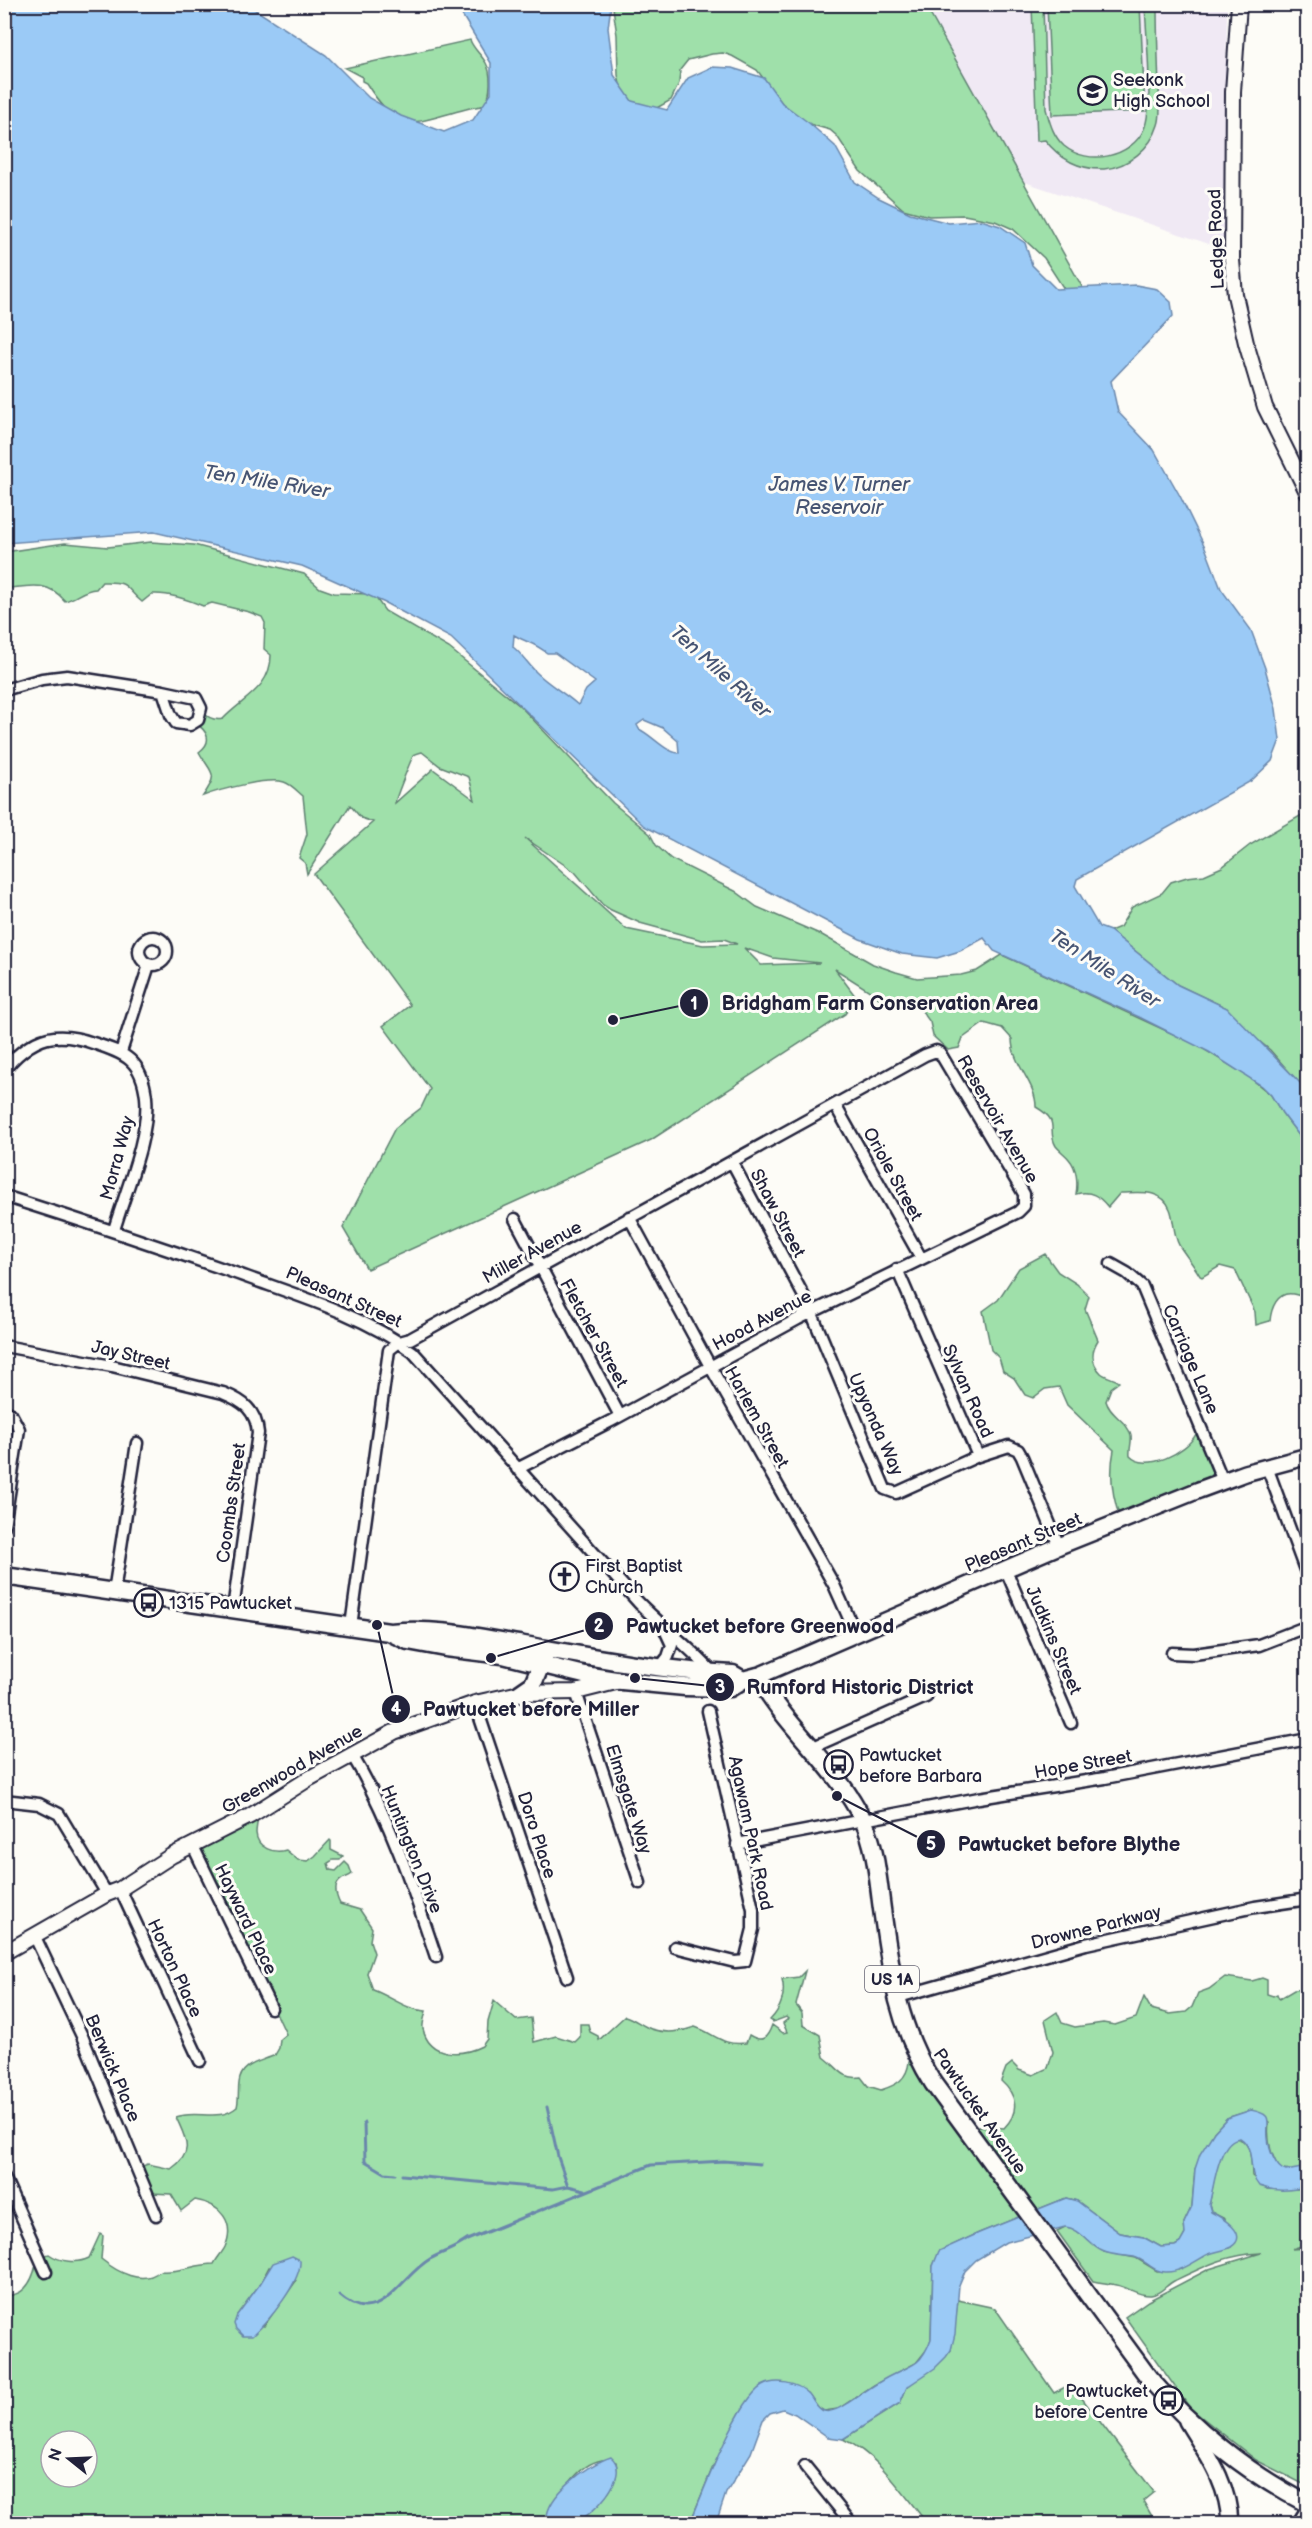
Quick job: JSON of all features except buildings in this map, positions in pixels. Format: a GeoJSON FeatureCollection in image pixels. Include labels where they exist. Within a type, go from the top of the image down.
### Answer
{"type":"FeatureCollection","features":[{"type":"Feature","properties":{"kind":"main road","name":"Pleasant Street"},"geometry":{"type":"LineString","coordinates":[[750,1678],[1059,1546],[1223,1481],[1308,1456]]}},
{"type":"Feature","properties":{"kind":"main road"},"geometry":{"type":"LineString","coordinates":[[5,1576],[389,1632],[408,1641],[446,1648],[503,1655],[545,1656],[660,1666],[750,1678]]}},
{"type":"Feature","properties":{"kind":"main road"},"geometry":{"type":"LineString","coordinates":[[545,1656],[584,1675],[622,1681],[685,1687],[730,1688],[750,1678]]}},
{"type":"Feature","properties":{"kind":"main road"},"geometry":{"type":"LineString","coordinates":[[520,1693],[533,1684],[545,1656]]}},
{"type":"Feature","properties":{"kind":"main road","name":"Pawtucket Avenue"},"geometry":{"type":"LineString","coordinates":[[750,1678],[811,1748],[863,1820],[876,1861],[895,1998],[905,2029],[923,2068],[1149,2378],[1184,2416],[1270,2483],[1308,2504]]}},
{"type":"Feature","properties":{"kind":"main road"},"geometry":{"type":"LineString","coordinates":[[1184,2416],[1218,2471],[1230,2523]]}},
{"type":"Feature","properties":{"kind":"main road"},"geometry":{"type":"LineString","coordinates":[[1299,2523],[1308,2510]]}},
{"type":"Feature","properties":{"kind":"street","name":"Ledge Road"},"geometry":{"type":"LineString","coordinates":[[1239,4],[1232,144],[1232,260],[1235,295],[1265,407],[1308,494]]}},
{"type":"Feature","properties":{"kind":"street"},"geometry":{"type":"LineString","coordinates":[[4,690],[42,679],[67,676],[163,691]]}},
{"type":"Feature","properties":{"kind":"street"},"geometry":{"type":"LineString","coordinates":[[4,1071],[12,1060],[46,1038],[65,1037],[84,1040],[121,1052],[149,964]]}},
{"type":"Feature","properties":{"kind":"street","name":"Miller Avenue"},"geometry":{"type":"LineString","coordinates":[[399,1342],[410,1339],[629,1217],[936,1051]]}},
{"type":"Feature","properties":{"kind":"street","name":"Reservoir Avenue"},"geometry":{"type":"LineString","coordinates":[[936,1051],[945,1058],[1024,1194],[1024,1206]]}},
{"type":"Feature","properties":{"kind":"street","name":"Morra Way"},"geometry":{"type":"LineString","coordinates":[[114,1230],[147,1122],[146,1095],[141,1075],[133,1062],[121,1052]]}},
{"type":"Feature","properties":{"kind":"street","name":"Oriole Street"},"geometry":{"type":"LineString","coordinates":[[836,1105],[921,1258]]}},
{"type":"Feature","properties":{"kind":"street","name":"Shaw Street"},"geometry":{"type":"LineString","coordinates":[[732,1162],[808,1304],[810,1313]]}},
{"type":"Feature","properties":{"kind":"street","name":"Pleasant Street"},"geometry":{"type":"LineString","coordinates":[[4,1196],[114,1230],[328,1307],[399,1342],[413,1352],[664,1629],[690,1647],[714,1673]]}},
{"type":"Feature","properties":{"kind":"street","name":"Hood Avenue"},"geometry":{"type":"LineString","coordinates":[[518,1469],[810,1313],[1018,1212],[1024,1206]]}},
{"type":"Feature","properties":{"kind":"street","name":"Harlem Street"},"geometry":{"type":"LineString","coordinates":[[629,1217],[834,1585],[856,1634]]}},
{"type":"Feature","properties":{"kind":"street","name":"Fletcher Street"},"geometry":{"type":"LineString","coordinates":[[515,1220],[620,1416]]}},
{"type":"Feature","properties":{"kind":"street","name":"Carriage Lane"},"geometry":{"type":"LineString","coordinates":[[1111,1264],[1127,1273],[1142,1286],[1223,1481]]}},
{"type":"Feature","properties":{"kind":"street","name":"Sylvan Road"},"geometry":{"type":"LineString","coordinates":[[897,1269],[978,1456],[1009,1446],[1018,1450],[1059,1546]]}},
{"type":"Feature","properties":{"kind":"street","name":"Upyonda Way"},"geometry":{"type":"LineString","coordinates":[[810,1313],[885,1489],[896,1493],[978,1456]]}},
{"type":"Feature","properties":{"kind":"street"},"geometry":{"type":"LineString","coordinates":[[351,1626],[389,1350],[399,1342]]}},
{"type":"Feature","properties":{"kind":"street","name":"Jay Street"},"geometry":{"type":"LineString","coordinates":[[4,1346],[112,1366],[222,1393],[247,1406]]}},
{"type":"Feature","properties":{"kind":"street","name":"Coombs Street"},"geometry":{"type":"LineString","coordinates":[[233,1609],[258,1433],[257,1420],[247,1406]]}},
{"type":"Feature","properties":{"kind":"street"},"geometry":{"type":"LineString","coordinates":[[4,1410],[11,1414],[19,1429],[4,1526]]}},
{"type":"Feature","properties":{"kind":"street"},"geometry":{"type":"LineString","coordinates":[[114,1592],[137,1443]]}},
{"type":"Feature","properties":{"kind":"street"},"geometry":{"type":"LineString","coordinates":[[1267,1467],[1308,1578]]}},
{"type":"Feature","properties":{"kind":"street","name":"Judkins Street"},"geometry":{"type":"LineString","coordinates":[[1006,1569],[1071,1723]]}},
{"type":"Feature","properties":{"kind":"street"},"geometry":{"type":"LineString","coordinates":[[4,1581],[5,1576]]}},
{"type":"Feature","properties":{"kind":"street"},"geometry":{"type":"LineString","coordinates":[[1172,1653],[1194,1654],[1259,1645],[1308,1626]]}},
{"type":"Feature","properties":{"kind":"street"},"geometry":{"type":"LineString","coordinates":[[660,1666],[668,1657],[672,1645],[664,1629]]}},
{"type":"Feature","properties":{"kind":"street","name":"Greenwood Avenue"},"geometry":{"type":"LineString","coordinates":[[4,1953],[114,1892],[192,1845],[250,1816],[310,1778],[394,1732],[475,1703],[520,1693],[576,1692],[622,1681]]}},
{"type":"Feature","properties":{"kind":"street","name":"Elmsgate Way"},"geometry":{"type":"LineString","coordinates":[[576,1692],[640,1883]]}},
{"type":"Feature","properties":{"kind":"street"},"geometry":{"type":"LineString","coordinates":[[811,1748],[926,1697]]}},
{"type":"Feature","properties":{"kind":"street","name":"Doro Place"},"geometry":{"type":"LineString","coordinates":[[475,1703],[567,1977]]}},
{"type":"Feature","properties":{"kind":"street","name":"Agawam Park Road"},"geometry":{"type":"LineString","coordinates":[[675,1947],[735,1962],[745,1961],[753,1929],[753,1910],[708,1711]]}},
{"type":"Feature","properties":{"kind":"street","name":"Hope Street"},"geometry":{"type":"LineString","coordinates":[[737,1844],[1308,1739]]}},
{"type":"Feature","properties":{"kind":"street","name":"Huntington Drive"},"geometry":{"type":"LineString","coordinates":[[352,1755],[386,1822],[410,1877],[436,1957]]}},
{"type":"Feature","properties":{"kind":"street","name":"Horton Place"},"geometry":{"type":"LineString","coordinates":[[4,1800],[39,1804],[59,1814],[114,1892],[200,2061]]}},
{"type":"Feature","properties":{"kind":"street","name":"Hayward Place"},"geometry":{"type":"LineString","coordinates":[[192,1845],[271,2008]]}},
{"type":"Feature","properties":{"kind":"street","name":"Drowne Parkway"},"geometry":{"type":"LineString","coordinates":[[895,1998],[1086,1944],[1254,1907],[1308,1899]]}},
{"type":"Feature","properties":{"kind":"street","name":"Berwick Place"},"geometry":{"type":"LineString","coordinates":[[35,1937],[82,2036],[156,2215]]}},
{"type":"Feature","properties":{"kind":"street"},"geometry":{"type":"LineString","coordinates":[[4,2177],[46,2272]]}},
{"type":"Feature","properties":{"kind":"street"},"geometry":{"type":"LineString","coordinates":[[805,2466],[852,2523]]}},
{"type":"Feature","properties":{"kind":"shaded area","name":"Seekonk High School"},"geometry":{"type":"Polygon","coordinates":[[[909,5],[1227,5],[1224,249],[1007,176],[909,5]]]}},
{"type":"Feature","properties":{"kind":"green space"},"geometry":{"type":"Polygon","coordinates":[[[627,4],[925,5],[1085,292],[1075,293],[1064,289],[1044,258],[1013,229],[995,221],[964,215],[929,216],[903,209],[860,171],[837,136],[830,130],[802,122],[785,107],[757,70],[732,56],[723,53],[712,54],[688,60],[680,70],[679,83],[671,100],[655,109],[632,107],[621,89],[618,75],[617,35],[613,8],[627,4]]]}},
{"type":"Feature","properties":{"kind":"green space"},"geometry":{"type":"Polygon","coordinates":[[[1032,5],[1043,5],[1046,109],[1052,129],[1064,146],[1085,156],[1096,157],[1108,156],[1129,147],[1144,129],[1149,104],[1145,5],[1157,5],[1159,121],[1155,133],[1144,149],[1122,165],[1104,169],[1086,168],[1063,158],[1045,140],[1037,141],[1032,5]]]}},
{"type":"Feature","properties":{"kind":"green space"},"geometry":{"type":"Polygon","coordinates":[[[1047,5],[1140,5],[1145,111],[1052,115],[1047,5]]]}},
{"type":"Feature","properties":{"kind":"green space"},"geometry":{"type":"Polygon","coordinates":[[[470,40],[486,63],[489,73],[490,90],[485,105],[421,121],[410,122],[399,119],[378,100],[362,81],[362,77],[345,68],[470,40]]]}},
{"type":"Feature","properties":{"kind":"green space"},"geometry":{"type":"Polygon","coordinates":[[[151,542],[194,545],[304,574],[320,588],[334,593],[373,594],[385,611],[449,648],[520,706],[613,803],[650,834],[656,845],[671,859],[735,891],[757,907],[822,935],[873,964],[917,978],[961,975],[977,971],[1002,955],[1197,1045],[1249,1077],[1271,1095],[1307,1146],[1307,1297],[1293,1294],[1283,1295],[1273,1306],[1270,1321],[1256,1325],[1255,1312],[1235,1270],[1220,1266],[1200,1276],[1179,1245],[1170,1209],[1161,1198],[1149,1193],[1120,1193],[1108,1207],[1094,1195],[1076,1194],[1077,1180],[1074,1167],[1056,1146],[1051,1121],[1044,1112],[1036,1107],[1032,1089],[1016,1057],[1012,1039],[1002,1028],[984,1023],[963,1038],[959,1048],[948,1050],[933,1036],[930,1022],[914,1004],[898,999],[887,1005],[873,993],[835,969],[856,997],[845,1014],[651,1140],[367,1269],[343,1228],[395,1128],[421,1108],[430,1089],[383,1026],[410,1005],[314,874],[373,822],[361,818],[350,805],[307,874],[305,863],[299,858],[307,834],[303,796],[292,786],[284,782],[266,781],[203,796],[211,782],[212,773],[199,752],[206,744],[206,733],[195,723],[203,712],[212,719],[223,719],[261,684],[270,666],[271,655],[264,649],[265,623],[262,617],[212,603],[203,606],[165,594],[152,594],[142,602],[126,586],[111,582],[102,582],[96,589],[65,601],[53,591],[41,586],[11,588],[5,598],[5,552],[65,543],[108,547],[151,542]],[[422,752],[413,756],[395,803],[433,769],[475,800],[469,777],[440,766],[422,752]],[[525,838],[626,929],[703,945],[737,944],[724,939],[702,940],[640,923],[611,910],[602,904],[575,872],[525,838]],[[744,948],[761,965],[820,963],[773,958],[744,948]]]}},
{"type":"Feature","properties":{"kind":"green space"},"geometry":{"type":"Polygon","coordinates":[[[1307,812],[1307,1092],[1270,1050],[1243,1028],[1227,1008],[1178,985],[1110,931],[1120,927],[1132,907],[1162,893],[1171,882],[1204,875],[1222,867],[1250,845],[1307,812]]]}},
{"type":"Feature","properties":{"kind":"green space"},"geometry":{"type":"Polygon","coordinates":[[[1045,1254],[1058,1272],[1077,1284],[1089,1296],[1085,1309],[1098,1340],[1093,1353],[1094,1361],[1101,1373],[1119,1382],[1111,1388],[1106,1401],[1111,1411],[1129,1431],[1130,1456],[1137,1461],[1146,1462],[1166,1458],[1184,1447],[1196,1434],[1206,1433],[1224,1479],[1120,1518],[1112,1485],[1114,1450],[1067,1405],[1059,1387],[1045,1389],[1033,1398],[1025,1395],[1014,1378],[1003,1371],[999,1358],[991,1350],[983,1311],[998,1300],[1019,1268],[1045,1254]]]}},
{"type":"Feature","properties":{"kind":"green space"},"geometry":{"type":"Polygon","coordinates":[[[257,1818],[256,1833],[259,1843],[267,1849],[286,1850],[298,1860],[308,1861],[331,1841],[331,1850],[343,1856],[340,1860],[328,1863],[330,1870],[336,1871],[345,1862],[352,1874],[337,1884],[336,1894],[340,1904],[360,1910],[372,1928],[370,1941],[374,1953],[367,1973],[373,1990],[405,2006],[426,2011],[423,2029],[426,2038],[439,2050],[447,2052],[465,2052],[482,2046],[487,2039],[488,2022],[494,2001],[516,2020],[531,2018],[534,2042],[556,2036],[575,2042],[580,2037],[580,2024],[588,2024],[590,2032],[598,2036],[599,2040],[625,2016],[656,2031],[673,2032],[695,2027],[730,2043],[746,2043],[749,2035],[757,2039],[766,2036],[772,2025],[783,2033],[787,2032],[783,2023],[788,2019],[786,2017],[773,2022],[770,2020],[782,2001],[782,1979],[799,1977],[805,1971],[796,2005],[802,2013],[803,2025],[820,2035],[824,2057],[841,2072],[849,2077],[861,2077],[868,2086],[881,2090],[900,2080],[906,2073],[909,2062],[920,2057],[972,2130],[978,2126],[1004,2128],[1013,2116],[1014,2110],[1013,2098],[1001,2081],[1006,2068],[1012,2063],[1019,2070],[1033,2075],[1048,2068],[1053,2052],[1045,2020],[1057,2012],[1062,2023],[1075,2027],[1103,2023],[1115,2025],[1136,2018],[1144,1997],[1151,2009],[1170,2014],[1186,2012],[1192,2007],[1198,1993],[1209,1989],[1225,1977],[1252,1981],[1262,1978],[1267,1980],[1267,1994],[1273,1996],[1277,1994],[1279,1999],[1294,1990],[1307,1989],[1307,2087],[1300,2102],[1301,2119],[1307,2126],[1307,2167],[1294,2171],[1281,2170],[1270,2148],[1269,2122],[1252,2110],[1227,2118],[1214,2132],[1195,2169],[1192,2206],[1184,2223],[1185,2234],[1180,2243],[1175,2246],[1161,2247],[1143,2237],[1120,2233],[1077,2201],[1066,2198],[940,2251],[933,2266],[931,2339],[928,2348],[916,2363],[874,2385],[838,2409],[824,2411],[818,2407],[808,2393],[740,2413],[712,2469],[690,2523],[571,2523],[588,2513],[610,2490],[617,2472],[616,2462],[602,2460],[584,2468],[568,2484],[546,2520],[547,2523],[5,2524],[5,2295],[17,2294],[26,2287],[36,2265],[43,2260],[42,2256],[49,2254],[69,2261],[89,2258],[100,2234],[103,2236],[101,2259],[130,2276],[145,2277],[160,2271],[214,2264],[228,2238],[227,2222],[224,2216],[212,2206],[195,2200],[181,2211],[171,2194],[151,2193],[140,2167],[148,2164],[171,2169],[179,2163],[184,2157],[186,2144],[176,2117],[192,2114],[222,2114],[237,2107],[239,2083],[244,2071],[252,2064],[275,2055],[280,2039],[286,2034],[198,1846],[257,1818]],[[269,2267],[260,2284],[237,2315],[264,2326],[296,2281],[269,2267]]]}},
{"type":"Feature","properties":{"kind":"green space"},"geometry":{"type":"Polygon","coordinates":[[[1233,2138],[1240,2139],[1248,2146],[1252,2176],[1267,2189],[1297,2189],[1307,2186],[1307,2244],[1292,2249],[1307,2248],[1307,2486],[1256,2460],[1190,2408],[1125,2317],[1148,2301],[1209,2269],[1261,2253],[1216,2262],[1174,2281],[1158,2293],[1146,2295],[1120,2286],[1093,2281],[1057,2231],[1065,2227],[1073,2228],[1104,2252],[1136,2258],[1157,2271],[1178,2270],[1210,2253],[1231,2247],[1225,2219],[1211,2212],[1209,2205],[1219,2160],[1227,2144],[1233,2138]]]}},
{"type":"Feature","properties":{"kind":"green space"},"geometry":{"type":"Polygon","coordinates":[[[958,2300],[995,2308],[1054,2393],[1071,2384],[1154,2492],[1143,2501],[1156,2523],[927,2523],[879,2465],[856,2446],[843,2439],[900,2403],[907,2387],[951,2350],[958,2300]]]}},
{"type":"Feature","properties":{"kind":"water","name":"James V. Turner Reservoir"},"geometry":{"type":"Polygon","coordinates":[[[5,4],[248,5],[326,55],[369,98],[401,116],[444,132],[473,120],[491,93],[491,63],[456,5],[611,5],[608,28],[614,75],[632,101],[667,110],[688,78],[712,67],[732,68],[764,78],[782,103],[835,146],[855,182],[879,198],[910,213],[949,223],[981,220],[1000,226],[1025,243],[1032,265],[1056,289],[1136,285],[1157,289],[1171,302],[1173,316],[1111,381],[1118,412],[1154,450],[1205,547],[1221,589],[1251,630],[1265,668],[1276,709],[1280,740],[1272,761],[1251,781],[1077,879],[1075,886],[1099,927],[1110,931],[1178,985],[1227,1008],[1304,1087],[1307,1092],[1307,1146],[1271,1095],[1262,1086],[1209,1052],[1139,1017],[994,951],[984,938],[960,951],[937,958],[902,954],[860,939],[644,826],[451,638],[385,603],[302,566],[154,532],[5,543],[5,4]],[[514,635],[513,647],[533,669],[578,705],[586,690],[595,682],[555,653],[547,653],[514,635]],[[644,720],[637,725],[639,729],[669,750],[679,753],[678,741],[663,728],[644,720]]]}},
{"type":"Feature","properties":{"kind":"water"},"geometry":{"type":"Polygon","coordinates":[[[1251,2110],[1264,2114],[1268,2119],[1270,2147],[1273,2158],[1279,2166],[1286,2171],[1307,2167],[1307,2186],[1283,2190],[1259,2186],[1253,2174],[1248,2148],[1240,2138],[1233,2140],[1222,2155],[1209,2205],[1211,2212],[1232,2226],[1236,2232],[1238,2237],[1231,2247],[1209,2254],[1178,2270],[1162,2272],[1134,2257],[1102,2251],[1080,2233],[1065,2227],[1006,2242],[976,2260],[965,2271],[959,2285],[955,2334],[951,2350],[935,2368],[907,2387],[900,2403],[843,2439],[828,2437],[795,2414],[783,2409],[770,2413],[763,2420],[751,2453],[726,2493],[716,2523],[690,2524],[731,2428],[752,2395],[762,2386],[780,2382],[799,2387],[809,2394],[822,2410],[830,2411],[841,2407],[877,2383],[919,2360],[931,2339],[933,2266],[939,2251],[1066,2198],[1077,2201],[1120,2233],[1143,2237],[1161,2247],[1175,2246],[1180,2243],[1185,2234],[1184,2223],[1192,2206],[1195,2169],[1200,2154],[1214,2132],[1227,2118],[1251,2110]]]}},
{"type":"Feature","properties":{"kind":"water"},"geometry":{"type":"Polygon","coordinates":[[[292,2256],[300,2260],[296,2279],[290,2290],[259,2330],[252,2336],[243,2336],[234,2324],[237,2315],[273,2263],[292,2256]]]}},
{"type":"Feature","properties":{"kind":"water"},"geometry":{"type":"Polygon","coordinates":[[[611,2457],[616,2465],[617,2474],[607,2495],[598,2505],[589,2514],[571,2524],[547,2523],[552,2503],[559,2493],[580,2474],[611,2457]]]}},
{"type":"Feature","properties":{"kind":"waterway"},"geometry":{"type":"LineString","coordinates":[[547,2107],[558,2157],[568,2186]]}},
{"type":"Feature","properties":{"kind":"waterway"},"geometry":{"type":"LineString","coordinates":[[364,2123],[365,2161],[385,2173],[395,2174]]}},
{"type":"Feature","properties":{"kind":"waterway"},"geometry":{"type":"LineString","coordinates":[[339,2295],[353,2304],[366,2307],[377,2304],[430,2259],[467,2240],[651,2165],[724,2161],[760,2164]]}},
{"type":"Feature","properties":{"kind":"waterway"},"geometry":{"type":"LineString","coordinates":[[402,2175],[553,2189],[568,2186],[585,2190]]}},
{"type":"Feature","properties":{"kind":"place","name":"Seekonk High School"},"geometry":{"type":"Point","coordinates":[1092,90]}},
{"type":"Feature","properties":{"kind":"place","name":"Bridgham Farm Conservation Area"},"geometry":{"type":"Point","coordinates":[613,1020]}},
{"type":"Feature","properties":{"kind":"place","name":"First Baptist Church"},"geometry":{"type":"Point","coordinates":[564,1576]}},
{"type":"Feature","properties":{"kind":"place","name":"1315 Pawtucket"},"geometry":{"type":"Point","coordinates":[148,1603]}},
{"type":"Feature","properties":{"kind":"place","name":"Pawtucket before Miller"},"geometry":{"type":"Point","coordinates":[377,1625]}},
{"type":"Feature","properties":{"kind":"place","name":"Pawtucket before Greenwood"},"geometry":{"type":"Point","coordinates":[491,1658]}},
{"type":"Feature","properties":{"kind":"place","name":"Rumford Historic District"},"geometry":{"type":"Point","coordinates":[635,1678]}},
{"type":"Feature","properties":{"kind":"place","name":"Pawtucket before Barbara"},"geometry":{"type":"Point","coordinates":[838,1765]}},
{"type":"Feature","properties":{"kind":"place","name":"Pawtucket before Blythe"},"geometry":{"type":"Point","coordinates":[837,1796]}},
{"type":"Feature","properties":{"kind":"place","name":"Pawtucket before Centre"},"geometry":{"type":"Point","coordinates":[1169,2401]}},
{"type":"Feature","properties":{"kind":"water label","name":"Ten Mile River"},"geometry":{"type":"Point","coordinates":[267,481]}},
{"type":"Feature","properties":{"kind":"water label","name":"Ten Mile River"},"geometry":{"type":"Point","coordinates":[721,671]}},
{"type":"Feature","properties":{"kind":"water label","name":"Ten Mile River"},"geometry":{"type":"Point","coordinates":[1105,968]}}]}
